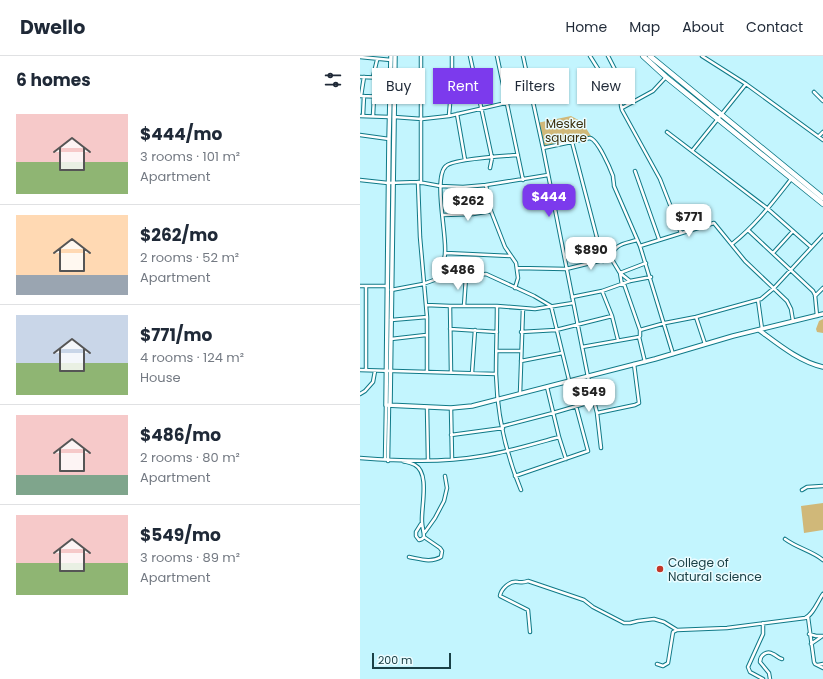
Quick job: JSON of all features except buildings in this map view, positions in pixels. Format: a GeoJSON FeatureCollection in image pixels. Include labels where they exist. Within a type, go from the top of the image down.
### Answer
{"type":"FeatureCollection","features":[{"type":"Feature","properties":{"kind":"highway"},"geometry":{"type":"LineString","coordinates":[[643,56],[666,77],[717,118],[793,177],[823,198]]}},
{"type":"Feature","properties":{"kind":"highway"},"geometry":{"type":"LineString","coordinates":[[650,56],[720,114],[823,204]]}},
{"type":"Feature","properties":{"kind":"street"},"geometry":{"type":"LineString","coordinates":[[386,461],[388,405],[387,286],[395,56]]}},
{"type":"Feature","properties":{"kind":"street"},"geometry":{"type":"LineString","coordinates":[[421,56],[422,119],[420,183],[423,284],[427,317],[426,372]]}},
{"type":"Feature","properties":{"kind":"street"},"geometry":{"type":"LineString","coordinates":[[449,116],[452,81],[452,56]]}},
{"type":"Feature","properties":{"kind":"street"},"geometry":{"type":"LineString","coordinates":[[470,56],[492,158],[490,168]]}},
{"type":"Feature","properties":{"kind":"street"},"geometry":{"type":"LineString","coordinates":[[497,56],[501,74]]}},
{"type":"Feature","properties":{"kind":"street"},"geometry":{"type":"LineString","coordinates":[[523,56],[526,68]]}},
{"type":"Feature","properties":{"kind":"street"},"geometry":{"type":"LineString","coordinates":[[590,56],[598,68]]}},
{"type":"Feature","properties":{"kind":"street"},"geometry":{"type":"LineString","coordinates":[[608,56],[626,93],[621,100],[622,108],[660,179],[681,233]]}},
{"type":"Feature","properties":{"kind":"street"},"geometry":{"type":"LineString","coordinates":[[702,56],[746,84],[823,140]]}},
{"type":"Feature","properties":{"kind":"street"},"geometry":{"type":"LineString","coordinates":[[360,57],[377,60],[391,58]]}},
{"type":"Feature","properties":{"kind":"street"},"geometry":{"type":"LineString","coordinates":[[376,68],[377,60]]}},
{"type":"Feature","properties":{"kind":"street"},"geometry":{"type":"LineString","coordinates":[[360,77],[372,77]]}},
{"type":"Feature","properties":{"kind":"street"},"geometry":{"type":"LineString","coordinates":[[364,77],[361,96],[361,116],[422,119],[449,116],[501,103]]}},
{"type":"Feature","properties":{"kind":"street"},"geometry":{"type":"LineString","coordinates":[[622,108],[648,94],[666,77]]}},
{"type":"Feature","properties":{"kind":"street"},"geometry":{"type":"LineString","coordinates":[[692,151],[720,114],[746,84]]}},
{"type":"Feature","properties":{"kind":"street"},"geometry":{"type":"LineString","coordinates":[[814,92],[823,101]]}},
{"type":"Feature","properties":{"kind":"street"},"geometry":{"type":"LineString","coordinates":[[361,96],[372,96]]}},
{"type":"Feature","properties":{"kind":"street"},"geometry":{"type":"LineString","coordinates":[[373,116],[374,104]]}},
{"type":"Feature","properties":{"kind":"street"},"geometry":{"type":"LineString","coordinates":[[388,372],[391,290],[389,139],[392,117],[391,104]]}},
{"type":"Feature","properties":{"kind":"street"},"geometry":{"type":"LineString","coordinates":[[507,104],[524,180]]}},
{"type":"Feature","properties":{"kind":"street"},"geometry":{"type":"LineString","coordinates":[[534,104],[566,269],[597,414],[601,448]]}},
{"type":"Feature","properties":{"kind":"street"},"geometry":{"type":"LineString","coordinates":[[457,114],[464,160]]}},
{"type":"Feature","properties":{"kind":"street"},"geometry":{"type":"LineString","coordinates":[[667,132],[768,209],[812,246]]}},
{"type":"Feature","properties":{"kind":"street"},"geometry":{"type":"LineString","coordinates":[[819,136],[823,132]]}},
{"type":"Feature","properties":{"kind":"street"},"geometry":{"type":"LineString","coordinates":[[360,135],[389,139]]}},
{"type":"Feature","properties":{"kind":"street"},"geometry":{"type":"LineString","coordinates":[[543,148],[590,138],[594,139],[613,176],[614,186],[640,246],[651,277],[673,354]]}},
{"type":"Feature","properties":{"kind":"street"},"geometry":{"type":"LineString","coordinates":[[572,142],[603,261]]}},
{"type":"Feature","properties":{"kind":"street"},"geometry":{"type":"LineString","coordinates":[[437,279],[446,253],[440,186],[442,171],[446,165],[464,160],[518,155]]}},
{"type":"Feature","properties":{"kind":"street"},"geometry":{"type":"LineString","coordinates":[[635,171],[659,239]]}},
{"type":"Feature","properties":{"kind":"street"},"geometry":{"type":"LineString","coordinates":[[360,180],[464,187],[486,186],[548,175]]}},
{"type":"Feature","properties":{"kind":"street"},"geometry":{"type":"LineString","coordinates":[[732,244],[749,231],[793,177]]}},
{"type":"Feature","properties":{"kind":"street"},"geometry":{"type":"LineString","coordinates":[[486,186],[491,211],[505,247],[512,256],[518,268],[518,278],[515,288]]}},
{"type":"Feature","properties":{"kind":"street"},"geometry":{"type":"LineString","coordinates":[[442,214],[472,214],[491,211]]}},
{"type":"Feature","properties":{"kind":"street"},"geometry":{"type":"LineString","coordinates":[[640,246],[714,222],[732,244],[737,253],[789,304],[793,322]]}},
{"type":"Feature","properties":{"kind":"street"},"geometry":{"type":"LineString","coordinates":[[749,231],[813,291],[817,316]]}},
{"type":"Feature","properties":{"kind":"street"},"geometry":{"type":"LineString","coordinates":[[773,253],[793,231]]}},
{"type":"Feature","properties":{"kind":"street"},"geometry":{"type":"LineString","coordinates":[[640,330],[758,300],[774,288],[823,235]]}},
{"type":"Feature","properties":{"kind":"street"},"geometry":{"type":"LineString","coordinates":[[637,240],[618,245],[613,251],[611,258],[620,273],[640,330],[639,336],[645,362]]}},
{"type":"Feature","properties":{"kind":"street"},"geometry":{"type":"LineString","coordinates":[[446,253],[512,256]]}},
{"type":"Feature","properties":{"kind":"street"},"geometry":{"type":"LineString","coordinates":[[518,268],[566,269],[611,258]]}},
{"type":"Feature","properties":{"kind":"street"},"geometry":{"type":"LineString","coordinates":[[620,273],[646,263]]}},
{"type":"Feature","properties":{"kind":"street"},"geometry":{"type":"LineString","coordinates":[[620,273],[630,281]]}},
{"type":"Feature","properties":{"kind":"street"},"geometry":{"type":"LineString","coordinates":[[391,290],[423,284],[437,279],[488,275],[534,296],[551,306],[569,380]]}},
{"type":"Feature","properties":{"kind":"street"},"geometry":{"type":"LineString","coordinates":[[464,306],[466,277]]}},
{"type":"Feature","properties":{"kind":"street"},"geometry":{"type":"LineString","coordinates":[[572,298],[602,291],[630,281],[651,277]]}},
{"type":"Feature","properties":{"kind":"street"},"geometry":{"type":"LineString","coordinates":[[360,286],[387,286]]}},
{"type":"Feature","properties":{"kind":"street"},"geometry":{"type":"LineString","coordinates":[[366,286],[366,370]]}},
{"type":"Feature","properties":{"kind":"street"},"geometry":{"type":"LineString","coordinates":[[815,296],[823,288]]}},
{"type":"Feature","properties":{"kind":"street"},"geometry":{"type":"LineString","coordinates":[[602,291],[612,316],[618,340]]}},
{"type":"Feature","properties":{"kind":"street"},"geometry":{"type":"LineString","coordinates":[[758,300],[760,329],[771,339],[804,360],[823,367]]}},
{"type":"Feature","properties":{"kind":"street"},"geometry":{"type":"LineString","coordinates":[[426,305],[497,306],[535,309],[573,303]]}},
{"type":"Feature","properties":{"kind":"street"},"geometry":{"type":"LineString","coordinates":[[450,306],[451,372]]}},
{"type":"Feature","properties":{"kind":"street"},"geometry":{"type":"LineString","coordinates":[[497,306],[496,374],[498,400],[507,451],[521,490]]}},
{"type":"Feature","properties":{"kind":"street"},"geometry":{"type":"LineString","coordinates":[[520,394],[523,308]]}},
{"type":"Feature","properties":{"kind":"street"},"geometry":{"type":"LineString","coordinates":[[388,405],[451,408],[472,406],[569,380],[645,362],[732,336],[823,314]]}},
{"type":"Feature","properties":{"kind":"street"},"geometry":{"type":"LineString","coordinates":[[521,332],[556,330],[612,316]]}},
{"type":"Feature","properties":{"kind":"street"},"geometry":{"type":"LineString","coordinates":[[390,320],[427,317]]}},
{"type":"Feature","properties":{"kind":"street"},"geometry":{"type":"LineString","coordinates":[[696,317],[705,344]]}},
{"type":"Feature","properties":{"kind":"street"},"geometry":{"type":"LineString","coordinates":[[450,329],[497,332]]}},
{"type":"Feature","properties":{"kind":"street"},"geometry":{"type":"LineString","coordinates":[[472,373],[475,330]]}},
{"type":"Feature","properties":{"kind":"street"},"geometry":{"type":"LineString","coordinates":[[390,339],[426,335]]}},
{"type":"Feature","properties":{"kind":"street"},"geometry":{"type":"LineString","coordinates":[[582,347],[639,336]]}},
{"type":"Feature","properties":{"kind":"street"},"geometry":{"type":"LineString","coordinates":[[497,351],[521,351]]}},
{"type":"Feature","properties":{"kind":"street"},"geometry":{"type":"LineString","coordinates":[[521,361],[562,353]]}},
{"type":"Feature","properties":{"kind":"street"},"geometry":{"type":"LineString","coordinates":[[597,414],[639,403],[634,364]]}},
{"type":"Feature","properties":{"kind":"street"},"geometry":{"type":"LineString","coordinates":[[360,370],[496,374]]}},
{"type":"Feature","properties":{"kind":"street"},"geometry":{"type":"LineString","coordinates":[[360,394],[373,382],[375,371]]}},
{"type":"Feature","properties":{"kind":"street"},"geometry":{"type":"LineString","coordinates":[[547,387],[566,459]]}},
{"type":"Feature","properties":{"kind":"street"},"geometry":{"type":"LineString","coordinates":[[451,435],[503,427],[594,401]]}},
{"type":"Feature","properties":{"kind":"street"},"geometry":{"type":"LineString","coordinates":[[427,406],[428,460]]}},
{"type":"Feature","properties":{"kind":"street"},"geometry":{"type":"LineString","coordinates":[[515,476],[588,451],[576,406]]}},
{"type":"Feature","properties":{"kind":"street"},"geometry":{"type":"LineString","coordinates":[[451,408],[452,459]]}},
{"type":"Feature","properties":{"kind":"street"},"geometry":{"type":"LineString","coordinates":[[360,458],[386,461],[452,459],[481,456],[507,451],[559,437]]}},
{"type":"Feature","properties":{"kind":"street"},"geometry":{"type":"LineString","coordinates":[[398,460],[415,465],[422,473],[423,497],[421,523],[424,537]]}},
{"type":"Feature","properties":{"kind":"street"},"geometry":{"type":"LineString","coordinates":[[424,532],[435,518],[444,501],[447,488],[445,476]]}},
{"type":"Feature","properties":{"kind":"street"},"geometry":{"type":"LineString","coordinates":[[802,490],[823,486]]}},
{"type":"Feature","properties":{"kind":"street"},"geometry":{"type":"LineString","coordinates":[[421,523],[416,532],[416,536],[419,540],[424,537]]}},
{"type":"Feature","properties":{"kind":"street"},"geometry":{"type":"LineString","coordinates":[[409,557],[436,560],[441,557],[442,551],[440,548],[424,537]]}},
{"type":"Feature","properties":{"kind":"street"},"geometry":{"type":"LineString","coordinates":[[785,539],[801,549],[816,554],[823,560]]}},
{"type":"Feature","properties":{"kind":"street"},"geometry":{"type":"LineString","coordinates":[[530,632],[528,610],[500,596],[502,590],[512,582],[528,582],[576,597],[586,601],[612,618],[624,623],[654,619],[659,620],[677,630],[726,628],[808,617]]}},
{"type":"Feature","properties":{"kind":"street"},"geometry":{"type":"LineString","coordinates":[[823,594],[808,617],[809,634],[814,662],[817,666],[823,668]]}},
{"type":"Feature","properties":{"kind":"street"},"geometry":{"type":"LineString","coordinates":[[763,623],[763,634],[748,667],[750,672],[764,679]]}},
{"type":"Feature","properties":{"kind":"street"},"geometry":{"type":"LineString","coordinates":[[657,664],[663,666],[668,664],[673,632],[677,630]]}},
{"type":"Feature","properties":{"kind":"street"},"geometry":{"type":"LineString","coordinates":[[809,634],[822,636]]}},
{"type":"Feature","properties":{"kind":"street"},"geometry":{"type":"LineString","coordinates":[[811,644],[822,636]]}},
{"type":"Feature","properties":{"kind":"street"},"geometry":{"type":"LineString","coordinates":[[770,679],[769,672],[760,662],[761,656],[769,652],[782,659]]}},
{"type":"Feature","properties":{"kind":"street"},"geometry":{"type":"LineString","coordinates":[[817,666],[823,664]]}},
{"type":"Feature","properties":{"kind":"green space","name":"Meskel square"},"geometry":{"type":"Polygon","coordinates":[[[571,116],[582,122],[591,136],[586,140],[543,148],[537,123],[571,116]]]}},
{"type":"Feature","properties":{"kind":"green space"},"geometry":{"type":"Polygon","coordinates":[[[823,319],[823,333],[817,332],[816,329],[819,321],[823,319]]]}},
{"type":"Feature","properties":{"kind":"green space"},"geometry":{"type":"Polygon","coordinates":[[[823,503],[823,530],[804,533],[801,506],[823,503]]]}},
{"type":"Feature","properties":{"kind":"place","name":"College of Natural science"},"geometry":{"type":"Point","coordinates":[660,569]}}]}
